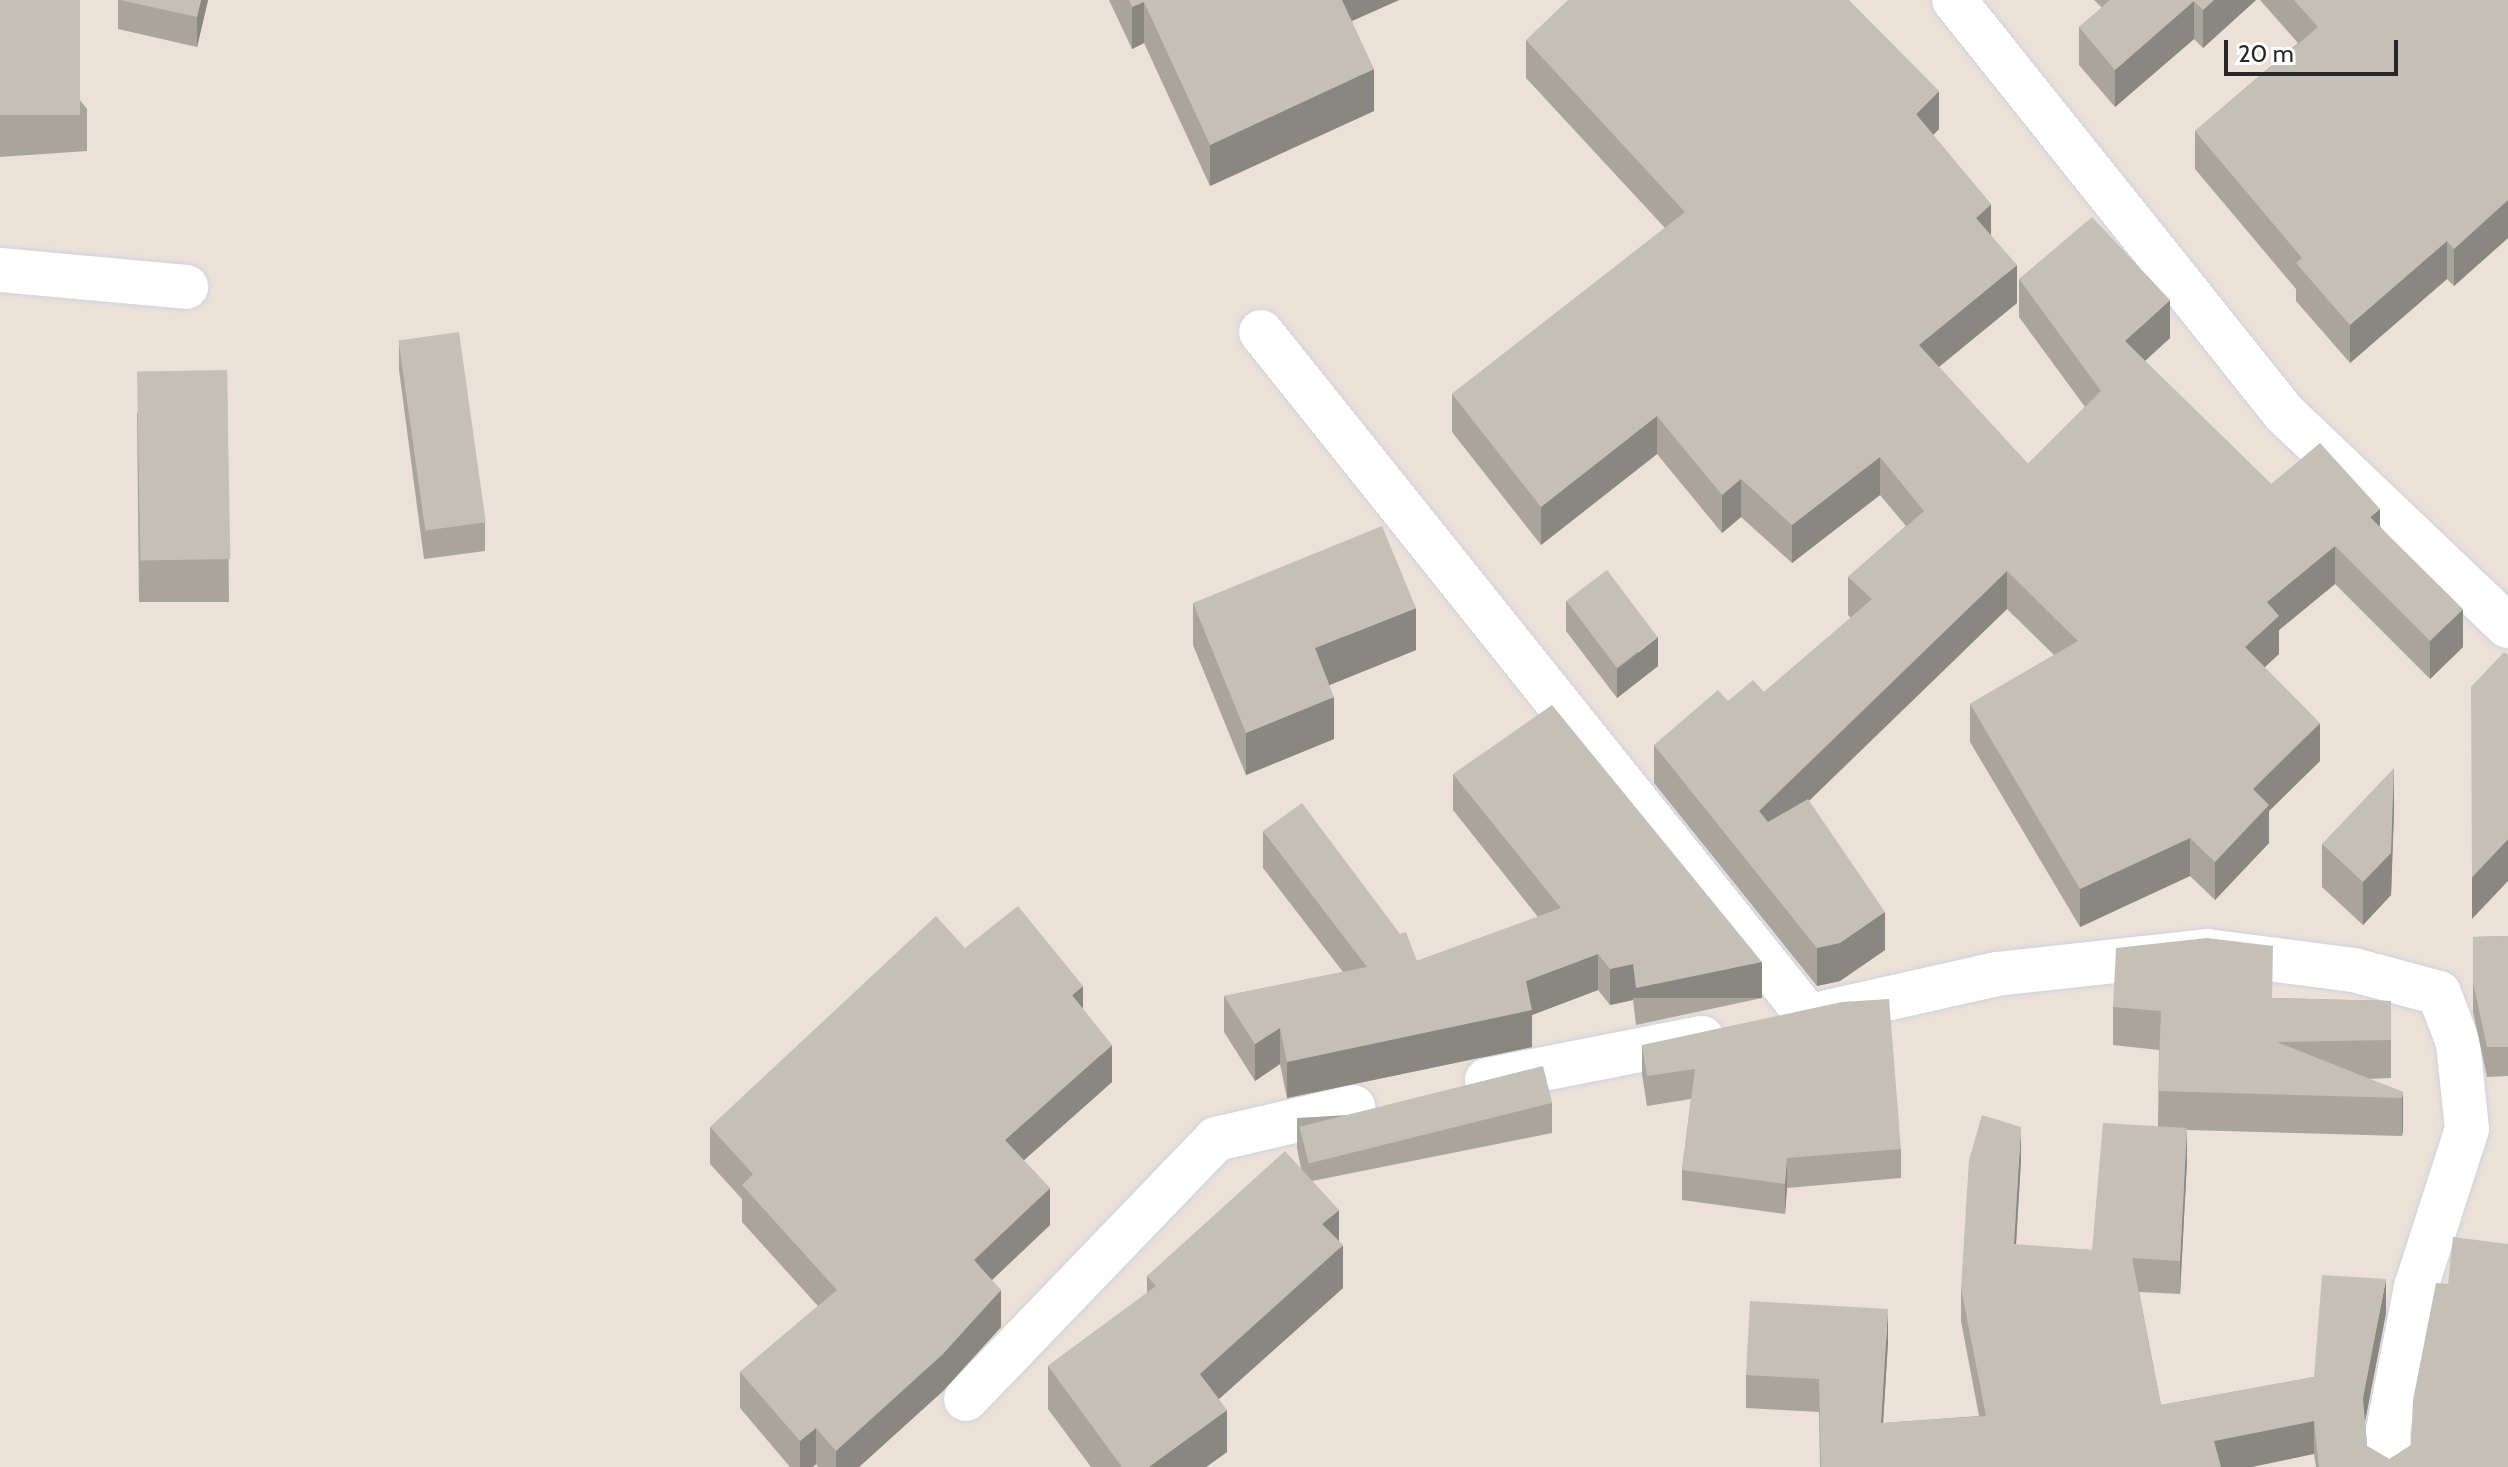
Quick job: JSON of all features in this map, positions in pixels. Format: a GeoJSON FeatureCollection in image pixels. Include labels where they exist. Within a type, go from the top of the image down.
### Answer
{"type":"FeatureCollection","features":[{"type":"Feature","properties":{"kind":"street"},"geometry":{"type":"LineString","coordinates":[[1954,0],[2284,413],[2508,626]]}},
{"type":"Feature","properties":{"kind":"street"},"geometry":{"type":"LineString","coordinates":[[0,270],[186,287]]}},
{"type":"Feature","properties":{"kind":"street"},"geometry":{"type":"LineString","coordinates":[[1261,332],[1809,1017]]}},
{"type":"Feature","properties":{"kind":"street"},"geometry":{"type":"LineString","coordinates":[[1449,1088],[1809,1017],[1996,974],[2207,951],[2354,970],[2439,993],[2458,1043],[2467,1129],[2416,1287],[2388,1431],[2389,1467]]}},
{"type":"Feature","properties":{"kind":"street"},"geometry":{"type":"LineString","coordinates":[[966,1399],[1216,1139],[1386,1100]]}},
{"type":"Feature","properties":{"kind":"building"},"geometry":{"type":"Polygon","coordinates":[[[0,0],[80,0],[80,115],[0,115],[0,0]]]}},
{"type":"Feature","properties":{"kind":"building"},"geometry":{"type":"Polygon","coordinates":[[[120,0],[201,0],[197,17],[120,0]]]}},
{"type":"Feature","properties":{"kind":"building"},"geometry":{"type":"Polygon","coordinates":[[[1129,0],[1342,0],[1374,69],[1210,145],[1144,2],[1132,7],[1129,0]]]}},
{"type":"Feature","properties":{"kind":"building"},"geometry":{"type":"Polygon","coordinates":[[[1568,0],[1849,0],[1939,91],[1916,114],[1991,204],[1976,218],[2017,265],[1919,345],[2028,464],[2101,391],[2019,279],[2092,217],[2170,300],[2125,341],[2271,484],[2320,443],[2380,509],[2370,517],[2463,609],[2430,641],[2335,546],[2267,602],[2279,616],[2245,647],[2320,723],[2253,789],[2269,805],[2215,862],[2190,838],[2080,889],[1970,704],[2078,641],[2007,571],[1759,811],[1768,822],[1808,799],[1885,912],[1840,943],[1817,948],[1654,745],[1718,690],[1728,701],[1753,680],[1764,692],[1872,599],[1848,577],[1924,511],[1880,457],[1792,525],[1741,479],[1722,495],[1657,416],[1541,507],[1452,394],[1685,212],[1526,40],[1568,0]]]}},
{"type":"Feature","properties":{"kind":"building"},"geometry":{"type":"Polygon","coordinates":[[[2110,0],[2214,0],[2203,10],[2194,1],[2115,70],[2079,27],[2110,0]]]}},
{"type":"Feature","properties":{"kind":"building"},"geometry":{"type":"Polygon","coordinates":[[[2294,0],[2508,0],[2508,200],[2454,249],[2447,241],[2350,325],[2296,263],[2302,258],[2195,131],[2318,27],[2294,0]]]}},
{"type":"Feature","properties":{"kind":"building"},"geometry":{"type":"Polygon","coordinates":[[[459,332],[486,522],[425,531],[399,340],[459,332]]]}},
{"type":"Feature","properties":{"kind":"building"},"geometry":{"type":"Polygon","coordinates":[[[227,370],[230,559],[140,561],[137,372],[227,370]]]}},
{"type":"Feature","properties":{"kind":"building"},"geometry":{"type":"Polygon","coordinates":[[[1382,526],[1416,608],[1315,648],[1334,697],[1246,733],[1193,603],[1382,526]]]}},
{"type":"Feature","properties":{"kind":"building"},"geometry":{"type":"Polygon","coordinates":[[[1607,570],[1658,637],[1617,668],[1566,601],[1607,570]]]}},
{"type":"Feature","properties":{"kind":"building"},"geometry":{"type":"Polygon","coordinates":[[[2504,652],[2508,655],[2508,839],[2472,877],[2471,687],[2504,652]]]}},
{"type":"Feature","properties":{"kind":"building"},"geometry":{"type":"Polygon","coordinates":[[[1552,705],[1762,962],[1636,988],[1633,964],[1610,969],[1598,954],[1526,981],[1532,1010],[1287,1062],[1280,1028],[1255,1044],[1224,996],[1367,967],[1263,831],[1302,803],[1400,934],[1406,932],[1417,961],[1561,908],[1453,774],[1552,705]]]}},
{"type":"Feature","properties":{"kind":"building"},"geometry":{"type":"Polygon","coordinates":[[[2394,768],[2391,853],[2363,882],[2322,844],[2394,768]]]}},
{"type":"Feature","properties":{"kind":"building"},"geometry":{"type":"Polygon","coordinates":[[[1018,906],[1083,986],[1072,995],[1112,1045],[1005,1140],[1050,1188],[974,1260],[1001,1290],[943,1354],[836,1451],[816,1428],[800,1441],[740,1372],[837,1290],[742,1185],[753,1174],[710,1127],[936,916],[965,948],[1018,906]]]}},
{"type":"Feature","properties":{"kind":"building"},"geometry":{"type":"Polygon","coordinates":[[[2508,936],[2508,1047],[2487,1047],[2473,982],[2473,937],[2508,936]]]}},
{"type":"Feature","properties":{"kind":"building"},"geometry":{"type":"Polygon","coordinates":[[[2207,938],[2273,946],[2272,998],[2391,1001],[2391,1040],[2277,1042],[2403,1092],[2402,1098],[2158,1091],[2161,1011],[2113,1007],[2116,948],[2207,938]]]}},
{"type":"Feature","properties":{"kind":"building"},"geometry":{"type":"Polygon","coordinates":[[[1889,999],[1901,1149],[1787,1158],[1785,1184],[1682,1170],[1695,1069],[1647,1076],[1642,1045],[1842,1002],[1889,999]]]}},
{"type":"Feature","properties":{"kind":"building"},"geometry":{"type":"Polygon","coordinates":[[[1543,1066],[1552,1103],[1309,1164],[1299,1127],[1543,1066]]]}},
{"type":"Feature","properties":{"kind":"building"},"geometry":{"type":"Polygon","coordinates":[[[1982,1115],[2021,1127],[2014,1244],[2092,1250],[2103,1123],[2187,1128],[2180,1261],[2132,1258],[2161,1405],[2314,1377],[2322,1275],[2386,1279],[2363,1398],[2367,1446],[2389,1459],[2411,1445],[2413,1400],[2436,1283],[2448,1284],[2453,1237],[2508,1244],[2508,1467],[2319,1467],[2314,1421],[2214,1441],[2221,1467],[1821,1467],[1819,1379],[1746,1375],[1750,1301],[1888,1309],[1881,1423],[1986,1416],[1961,1288],[1969,1160],[1982,1115]]]}},
{"type":"Feature","properties":{"kind":"building"},"geometry":{"type":"Polygon","coordinates":[[[1285,1151],[1339,1210],[1322,1224],[1343,1245],[1200,1374],[1227,1410],[1149,1467],[1122,1467],[1048,1366],[1156,1286],[1147,1276],[1285,1151]]]}}]}
